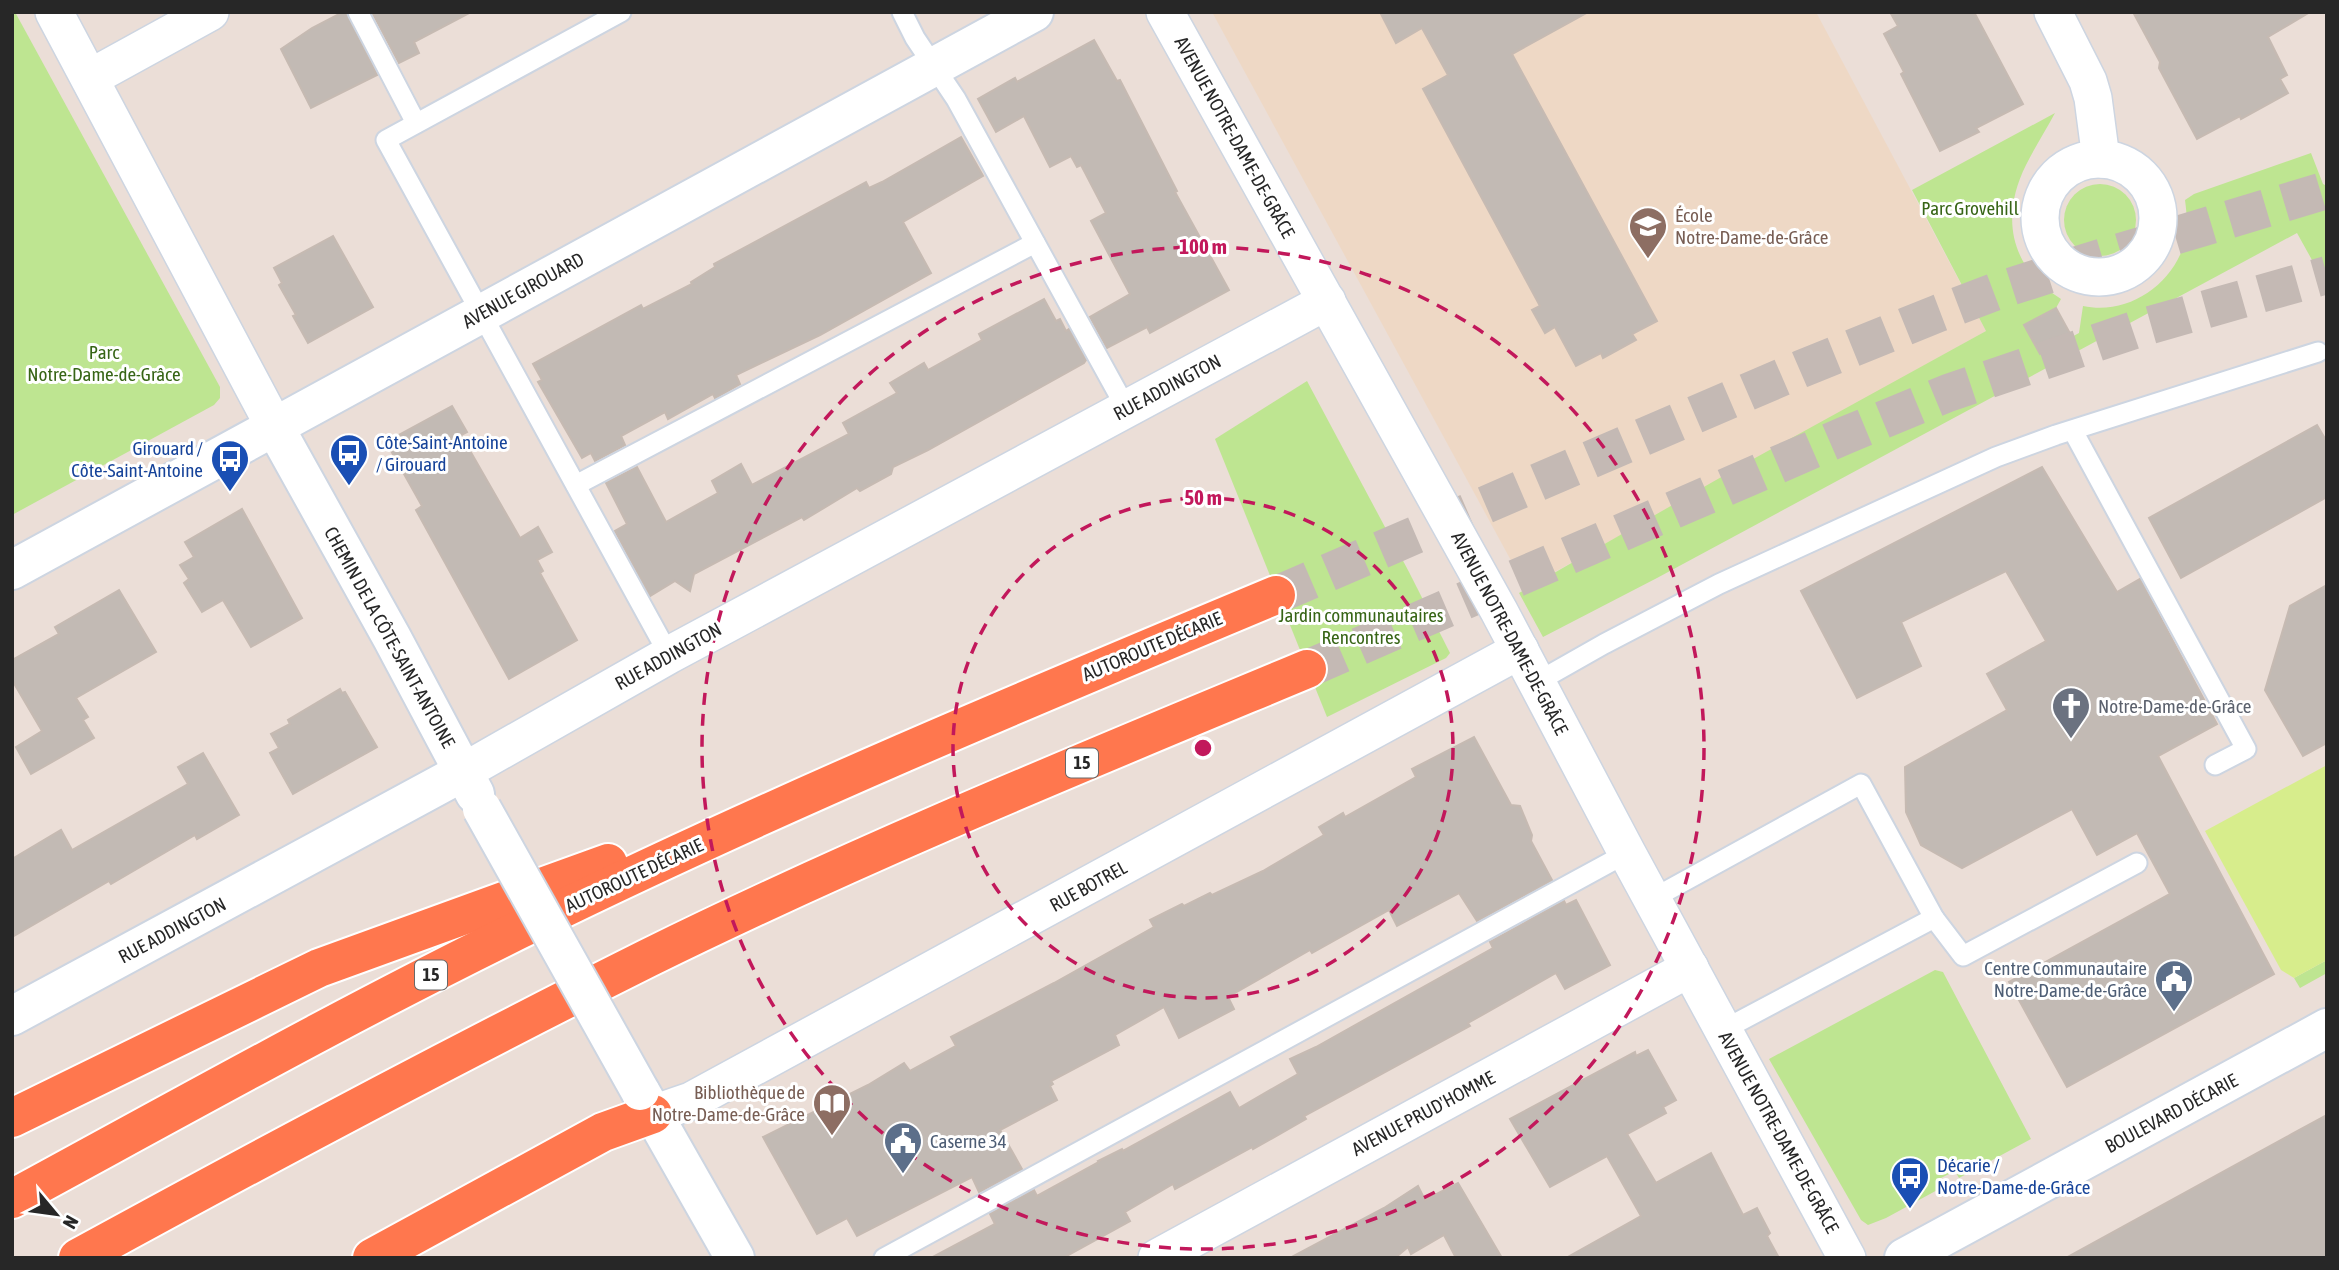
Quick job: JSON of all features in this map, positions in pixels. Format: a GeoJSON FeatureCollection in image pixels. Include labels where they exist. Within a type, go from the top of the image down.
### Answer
{"type":"FeatureCollection","features":[{"type":"Feature","properties":{"kind":"highway","name":"AUTOROUTE DÉCARIE"},"geometry":{"type":"LineString","coordinates":[[12,1199],[352,1015],[534,922],[860,771],[1276,595]]}},
{"type":"Feature","properties":{"kind":"highway","name":"15"},"geometry":{"type":"LineString","coordinates":[[78,1258],[420,1073],[721,923],[981,805],[1307,669]]}},
{"type":"Feature","properties":{"kind":"highway"},"geometry":{"type":"LineString","coordinates":[[12,1118],[319,968],[860,771]]}},
{"type":"Feature","properties":{"kind":"highway"},"geometry":{"type":"LineString","coordinates":[[372,1258],[603,1132],[646,1102]]}},
{"type":"Feature","properties":{"kind":"highway"},"geometry":{"type":"LineString","coordinates":[[129,1258],[279,1148]]}},
{"type":"Feature","properties":{"kind":"street","name":"CHEMIN DE LA CÔTE-SAINT-ANTOINE"},"geometry":{"type":"LineString","coordinates":[[54,12],[274,426],[482,808],[735,1258]]}},
{"type":"Feature","properties":{"kind":"street"},"geometry":{"type":"LineString","coordinates":[[90,78],[210,12]]}},
{"type":"Feature","properties":{"kind":"street","name":"AVENUE GIROUARD"},"geometry":{"type":"LineString","coordinates":[[12,570],[1034,12]]}},
{"type":"Feature","properties":{"kind":"street","name":"AVENUE NOTRE-DAME-DE-GRÂCE"},"geometry":{"type":"LineString","coordinates":[[1165,12],[1520,650],[1847,1258]]}},
{"type":"Feature","properties":{"kind":"street"},"geometry":{"type":"LineString","coordinates":[[2053,12],[2088,81],[2101,159]]}},
{"type":"Feature","properties":{"kind":"street","name":"RUE ADDINGTON"},"geometry":{"type":"LineString","coordinates":[[12,1016],[463,772],[669,655],[1327,301]]}},
{"type":"Feature","properties":{"kind":"street","name":"RUE BOTREL"},"geometry":{"type":"LineString","coordinates":[[646,1102],[691,1101],[1520,650]]}},
{"type":"Feature","properties":{"kind":"street","name":"AVENUE PRUD'HOMME"},"geometry":{"type":"LineString","coordinates":[[1157,1258],[1690,968]]}},
{"type":"Feature","properties":{"kind":"street","name":"BOULEVARD DÉCARIE"},"geometry":{"type":"LineString","coordinates":[[1904,1258],[2327,1028]]}},
{"type":"Feature","properties":{"kind":"lane"},"geometry":{"type":"LineString","coordinates":[[358,12],[416,123]]}},
{"type":"Feature","properties":{"kind":"lane"},"geometry":{"type":"LineString","coordinates":[[621,12],[386,140],[669,655]]}},
{"type":"Feature","properties":{"kind":"lane"},"geometry":{"type":"LineString","coordinates":[[902,12],[956,99],[1126,408]]}},
{"type":"Feature","properties":{"kind":"lane"},"geometry":{"type":"LineString","coordinates":[[576,485],[1035,243]]}},
{"type":"Feature","properties":{"kind":"lane"},"geometry":{"type":"LineString","coordinates":[[1537,682],[1720,584],[1996,457],[2318,352]]}},
{"type":"Feature","properties":{"kind":"lane"},"geometry":{"type":"LineString","coordinates":[[2073,431],[2246,749],[2216,765]]}},
{"type":"Feature","properties":{"kind":"lane"},"geometry":{"type":"LineString","coordinates":[[1652,899],[1861,784],[1934,918],[1963,956],[2137,863]]}},
{"type":"Feature","properties":{"kind":"lane"},"geometry":{"type":"LineString","coordinates":[[884,1258],[1627,853]]}},
{"type":"Feature","properties":{"kind":"lane"},"geometry":{"type":"LineString","coordinates":[[1723,1030],[1934,918]]}},
{"type":"Feature","properties":{"kind":"shaded area","name":"École Notre-Dame-de-Grâce"},"geometry":{"type":"Polygon","coordinates":[[[1212,12],[1816,12],[1986,331],[1526,588],[1212,12]]]}},
{"type":"Feature","properties":{"kind":"green space","name":"Parc Notre-Dame-de-Grâce"},"geometry":{"type":"Polygon","coordinates":[[[12,12],[15,12],[220,387],[220,398],[214,405],[12,515],[12,12]]]}},
{"type":"Feature","properties":{"kind":"green space","name":"Parc Grovehill"},"geometry":{"type":"Polygon","coordinates":[[[2055,113],[2026,165],[2013,204],[2012,222],[2021,257],[2030,272],[2061,299],[2056,308],[2024,325],[2040,354],[2079,333],[2083,306],[2099,308],[2130,302],[2144,295],[2167,275],[2185,242],[2185,200],[2194,194],[2311,153],[2323,184],[2327,186],[2327,287],[2297,233],[1543,637],[1519,593],[1737,468],[1986,331],[1912,190],[2055,113]]]}},
{"type":"Feature","properties":{"kind":"green space"},"geometry":{"type":"Polygon","coordinates":[[[2100,184],[2120,190],[2130,200],[2136,220],[2130,240],[2120,250],[2100,256],[2080,250],[2070,240],[2064,220],[2070,200],[2080,190],[2100,184]]]}},
{"type":"Feature","properties":{"kind":"green space","name":"Jardin communautaires Rencontres"},"geometry":{"type":"Polygon","coordinates":[[[1307,381],[1450,653],[1446,658],[1327,717],[1215,439],[1307,381]]]}},
{"type":"Feature","properties":{"kind":"green space"},"geometry":{"type":"Polygon","coordinates":[[[2327,765],[2327,960],[2294,978],[2281,970],[2205,831],[2327,765]]]}},
{"type":"Feature","properties":{"kind":"green space"},"geometry":{"type":"Polygon","coordinates":[[[2327,960],[2327,973],[2300,988],[2294,978],[2327,960]]]}},
{"type":"Feature","properties":{"kind":"green space"},"geometry":{"type":"Polygon","coordinates":[[[1935,970],[1943,972],[2031,1139],[1959,1178],[1955,1171],[1937,1180],[1941,1188],[1868,1225],[1861,1220],[1769,1059],[1935,970]]]}},
{"type":"Feature","properties":{"kind":"building"},"geometry":{"type":"Polygon","coordinates":[[[346,12],[377,75],[311,108],[281,49],[312,28],[346,12]]]}},
{"type":"Feature","properties":{"kind":"building"},"geometry":{"type":"Polygon","coordinates":[[[372,12],[471,12],[414,42],[419,53],[399,63],[372,12]]]}},
{"type":"Feature","properties":{"kind":"building"},"geometry":{"type":"Polygon","coordinates":[[[1380,12],[1588,12],[1512,54],[1657,321],[1632,334],[1636,340],[1603,358],[1601,353],[1576,366],[1555,327],[1545,333],[1532,310],[1540,306],[1423,89],[1448,75],[1422,28],[1396,43],[1380,12]]]}},
{"type":"Feature","properties":{"kind":"building"},"geometry":{"type":"Polygon","coordinates":[[[1890,12],[1974,12],[2023,104],[1976,128],[1979,132],[1940,151],[1884,34],[1898,26],[1890,12]]]}},
{"type":"Feature","properties":{"kind":"building"},"geometry":{"type":"Polygon","coordinates":[[[2133,12],[2310,12],[2268,37],[2287,75],[2280,79],[2288,93],[2197,139],[2133,12]]]}},
{"type":"Feature","properties":{"kind":"building"},"geometry":{"type":"Polygon","coordinates":[[[1094,40],[1117,81],[1120,80],[1177,191],[1175,192],[1229,290],[1150,333],[1147,327],[1107,348],[1090,317],[1130,294],[1091,221],[1106,213],[1081,165],[1077,167],[1071,156],[1050,167],[1024,116],[996,132],[978,99],[1015,78],[1017,82],[1094,40]]]}},
{"type":"Feature","properties":{"kind":"building"},"geometry":{"type":"Polygon","coordinates":[[[961,137],[983,176],[903,222],[931,273],[820,335],[736,375],[740,384],[715,398],[713,394],[668,419],[665,412],[621,436],[625,445],[595,461],[591,453],[582,458],[538,382],[542,380],[533,364],[641,305],[643,309],[692,284],[691,282],[715,267],[714,264],[866,182],[869,188],[882,182],[961,137]]]}},
{"type":"Feature","properties":{"kind":"building"},"geometry":{"type":"Polygon","coordinates":[[[333,236],[373,307],[308,343],[293,316],[296,315],[279,285],[282,283],[274,268],[333,236]]]}},
{"type":"Feature","properties":{"kind":"building"},"geometry":{"type":"Polygon","coordinates":[[[1044,299],[1056,321],[1060,319],[1066,331],[1069,329],[1086,360],[1084,363],[893,467],[891,474],[860,491],[857,488],[804,520],[802,517],[694,574],[690,591],[675,581],[650,596],[615,531],[627,524],[606,483],[637,467],[666,522],[718,493],[712,481],[741,464],[752,485],[849,434],[843,423],[897,393],[890,383],[924,363],[928,370],[982,340],[979,334],[1044,299]]]}},
{"type":"Feature","properties":{"kind":"building"},"geometry":{"type":"Polygon","coordinates":[[[2056,308],[2072,337],[2040,354],[2024,325],[2056,308]]]}},
{"type":"Feature","properties":{"kind":"building"},"geometry":{"type":"Polygon","coordinates":[[[452,406],[467,432],[461,435],[520,538],[538,527],[552,552],[537,560],[543,571],[540,573],[577,640],[509,679],[416,510],[422,506],[386,442],[452,406]]]}},
{"type":"Feature","properties":{"kind":"building"},"geometry":{"type":"Polygon","coordinates":[[[2317,425],[2327,442],[2327,497],[2181,578],[2149,518],[2317,425]]]}},
{"type":"Feature","properties":{"kind":"building"},"geometry":{"type":"Polygon","coordinates":[[[2042,467],[2117,592],[2140,579],[2217,724],[2158,756],[2274,974],[2067,1087],[2009,982],[2170,894],[2137,833],[2097,855],[2072,809],[1962,868],[1921,845],[1906,812],[1905,767],[2007,710],[1987,674],[2046,641],[2006,571],[1901,622],[1921,666],[1857,698],[1801,591],[2042,467]]]}},
{"type":"Feature","properties":{"kind":"building"},"geometry":{"type":"Polygon","coordinates":[[[242,509],[302,618],[251,647],[223,600],[202,612],[184,583],[189,579],[180,565],[194,557],[185,542],[242,509]]]}},
{"type":"Feature","properties":{"kind":"building"},"geometry":{"type":"Polygon","coordinates":[[[2327,585],[2327,743],[2303,756],[2265,690],[2290,606],[2327,585]]]}},
{"type":"Feature","properties":{"kind":"building"},"geometry":{"type":"Polygon","coordinates":[[[119,590],[156,652],[76,698],[88,717],[83,720],[94,738],[31,774],[16,747],[42,731],[12,680],[12,660],[59,634],[55,627],[119,590]]]}},
{"type":"Feature","properties":{"kind":"building"},"geometry":{"type":"Polygon","coordinates":[[[340,689],[342,693],[345,692],[377,747],[293,794],[270,753],[279,748],[271,734],[290,724],[288,720],[340,689]]]}},
{"type":"Feature","properties":{"kind":"building"},"geometry":{"type":"Polygon","coordinates":[[[1474,737],[1511,805],[1520,806],[1532,835],[1531,841],[1552,880],[1477,921],[1459,893],[1397,926],[1389,910],[1312,953],[1310,950],[1228,997],[1234,1009],[1179,1038],[1164,1007],[1115,1035],[1119,1045],[1051,1081],[1053,1084],[1050,1086],[1057,1100],[1000,1130],[1022,1169],[979,1192],[972,1177],[857,1236],[847,1218],[817,1234],[763,1137],[868,1085],[904,1063],[910,1071],[956,1046],[951,1037],[1154,927],[1150,920],[1263,871],[1324,835],[1319,827],[1343,813],[1345,817],[1416,777],[1412,769],[1474,737]]]}},
{"type":"Feature","properties":{"kind":"building"},"geometry":{"type":"Polygon","coordinates":[[[203,753],[239,815],[197,839],[195,835],[111,884],[109,881],[12,937],[12,859],[61,830],[72,850],[188,784],[178,767],[203,753]]]}},
{"type":"Feature","properties":{"kind":"building"},"geometry":{"type":"Polygon","coordinates":[[[1576,900],[1610,965],[1565,989],[1556,973],[1468,1023],[1470,1026],[1304,1116],[1306,1119],[1253,1149],[1252,1147],[1175,1189],[1173,1184],[1125,1212],[1130,1221],[1063,1258],[931,1258],[995,1224],[990,1214],[1034,1190],[1037,1196],[1230,1092],[1239,1108],[1298,1074],[1290,1059],[1493,948],[1490,942],[1564,901],[1566,905],[1576,900]]]}},
{"type":"Feature","properties":{"kind":"building"},"geometry":{"type":"Polygon","coordinates":[[[1648,1050],[1676,1100],[1663,1107],[1666,1113],[1627,1134],[1656,1183],[1711,1153],[1743,1215],[1757,1208],[1770,1233],[1767,1236],[1779,1258],[1566,1258],[1641,1216],[1607,1156],[1550,1187],[1510,1119],[1635,1052],[1636,1056],[1648,1050]]]}},
{"type":"Feature","properties":{"kind":"building"},"geometry":{"type":"Polygon","coordinates":[[[2327,1115],[2327,1258],[2066,1258],[2292,1134],[2327,1115]]]}},
{"type":"Feature","properties":{"kind":"building"},"geometry":{"type":"Polygon","coordinates":[[[1458,1183],[1502,1258],[1456,1258],[1444,1235],[1411,1254],[1408,1247],[1395,1258],[1290,1258],[1384,1208],[1418,1186],[1425,1200],[1458,1183]]]}},
{"type":"Feature","properties":{"kind":"tunnel"},"geometry":{"type":"LineString","coordinates":[[1276,595],[1801,369],[1939,313],[2084,263],[2327,190]]}},
{"type":"Feature","properties":{"kind":"tunnel"},"geometry":{"type":"LineString","coordinates":[[1307,669],[1948,393],[2140,328],[2327,275]]}},
{"type":"Feature","properties":{"kind":"place","name":"École Notre-Dame-de-Grâce"},"geometry":{"type":"Point","coordinates":[1648,260]}},
{"type":"Feature","properties":{"kind":"place","name":"Côte-Saint-Antoine / Girouard"},"geometry":{"type":"Point","coordinates":[349,487]}},
{"type":"Feature","properties":{"kind":"place","name":"Girouard / Côte-Saint-Antoine"},"geometry":{"type":"Point","coordinates":[230,493]}},
{"type":"Feature","properties":{"kind":"place","name":"Notre-Dame-de-Grâce"},"geometry":{"type":"Point","coordinates":[2071,740]}},
{"type":"Feature","properties":{"kind":"place","name":"Centre Communautaire Notre-Dame-de-Grâce"},"geometry":{"type":"Point","coordinates":[2174,1013]}},
{"type":"Feature","properties":{"kind":"place","name":"Bibliothèque de Notre-Dame-de-Grâce"},"geometry":{"type":"Point","coordinates":[832,1137]}},
{"type":"Feature","properties":{"kind":"place","name":"Caserne 34"},"geometry":{"type":"Point","coordinates":[903,1175]}},
{"type":"Feature","properties":{"kind":"place","name":"Décarie / Notre-Dame-de-Grâce"},"geometry":{"type":"Point","coordinates":[1910,1210]}}]}
